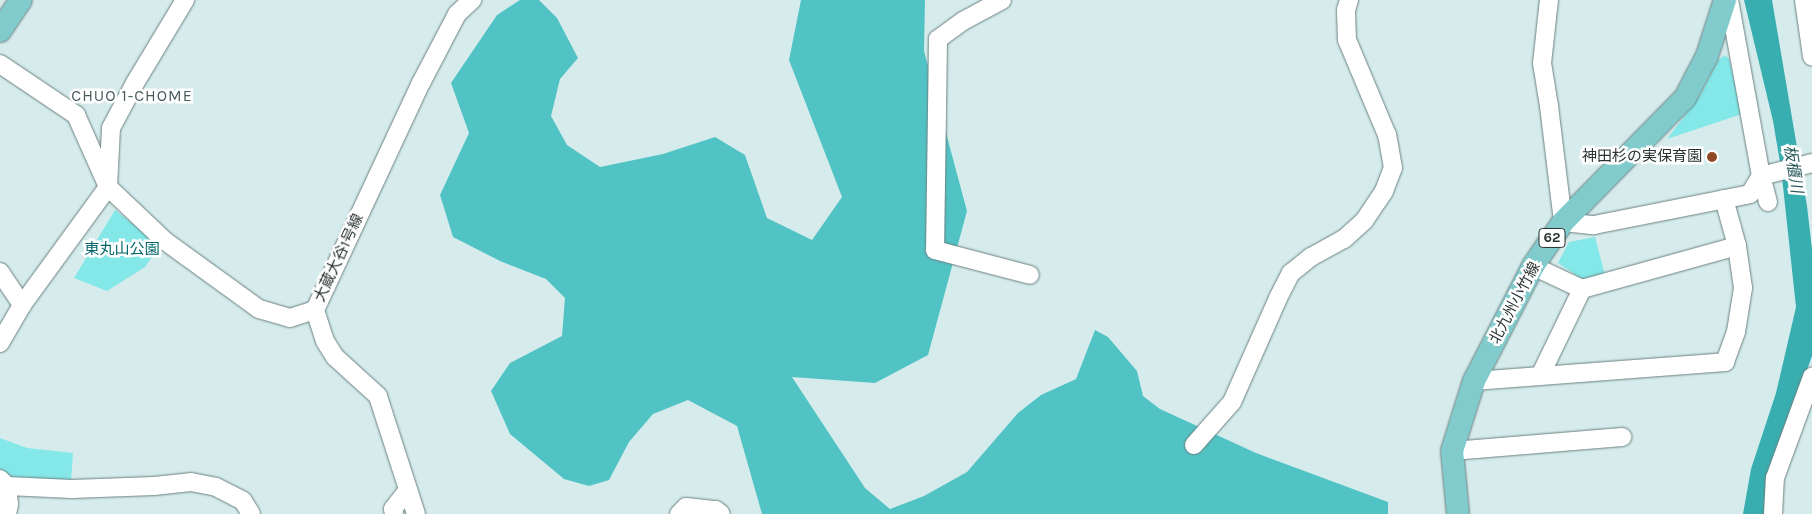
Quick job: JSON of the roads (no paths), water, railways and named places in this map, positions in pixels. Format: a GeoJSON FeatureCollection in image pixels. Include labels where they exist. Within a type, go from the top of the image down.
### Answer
{"type":"FeatureCollection","features":[{"type":"Feature","properties":{"kind":"main road"},"geometry":{"type":"LineString","coordinates":[[0,31],[21,0]]}},
{"type":"Feature","properties":{"kind":"main road","name":"北九州小竹線"},"geometry":{"type":"LineString","coordinates":[[1458,514],[1452,451],[1474,381],[1533,266],[1563,222],[1686,98],[1707,56],[1724,0]]}},
{"type":"Feature","properties":{"kind":"street"},"geometry":{"type":"LineString","coordinates":[[0,343],[22,305],[108,187],[111,128],[135,83],[185,0]]}},
{"type":"Feature","properties":{"kind":"street","name":"大蔵大谷1号線"},"geometry":{"type":"LineString","coordinates":[[416,514],[378,396],[335,357],[325,341],[315,310],[421,83],[457,14],[472,0]]}},
{"type":"Feature","properties":{"kind":"street"},"geometry":{"type":"LineString","coordinates":[[1002,0],[963,21],[938,39],[934,250],[1030,275]]}},
{"type":"Feature","properties":{"kind":"street"},"geometry":{"type":"LineString","coordinates":[[1194,445],[1232,402],[1291,273],[1311,257],[1344,239],[1364,221],[1384,192],[1393,168],[1392,153],[1387,135],[1347,40],[1346,10],[1349,0]]}},
{"type":"Feature","properties":{"kind":"street"},"geometry":{"type":"LineString","coordinates":[[1549,0],[1542,63],[1563,222],[1594,225],[1750,194],[1765,174],[1810,163]]}},
{"type":"Feature","properties":{"kind":"street"},"geometry":{"type":"LineString","coordinates":[[1729,0],[1765,174],[1768,202]]}},
{"type":"Feature","properties":{"kind":"street"},"geometry":{"type":"LineString","coordinates":[[1804,0],[1812,56]]}},
{"type":"Feature","properties":{"kind":"street"},"geometry":{"type":"LineString","coordinates":[[0,64],[76,115],[108,187],[165,241],[259,309],[290,318],[315,310]]}},
{"type":"Feature","properties":{"kind":"street"},"geometry":{"type":"LineString","coordinates":[[1474,381],[1725,362],[1736,332],[1742,288],[1737,246],[1724,199]]}},
{"type":"Feature","properties":{"kind":"street"},"geometry":{"type":"LineString","coordinates":[[1533,266],[1582,289],[1737,246]]}},
{"type":"Feature","properties":{"kind":"street"},"geometry":{"type":"LineString","coordinates":[[0,272],[22,305]]}},
{"type":"Feature","properties":{"kind":"street"},"geometry":{"type":"LineString","coordinates":[[1540,376],[1582,289]]}},
{"type":"Feature","properties":{"kind":"street"},"geometry":{"type":"LineString","coordinates":[[1773,514],[1775,478],[1812,377]]}},
{"type":"Feature","properties":{"kind":"street"},"geometry":{"type":"LineString","coordinates":[[1452,451],[1622,437]]}},
{"type":"Feature","properties":{"kind":"street"},"geometry":{"type":"LineString","coordinates":[[6,514],[9,504],[3,483],[72,489],[154,486],[191,482],[216,487],[243,501],[251,514]]}},
{"type":"Feature","properties":{"kind":"street"},"geometry":{"type":"LineString","coordinates":[[394,514],[393,509],[408,490]]}},
{"type":"Feature","properties":{"kind":"street"},"geometry":{"type":"LineString","coordinates":[[679,514],[686,507],[716,510],[721,514]]}},
{"type":"Feature","properties":{"kind":"water","name":"板櫃川"},"geometry":{"type":"Polygon","coordinates":[[[1744,0],[1772,0],[1807,206],[1812,249],[1812,356],[1770,474],[1766,514],[1743,514],[1751,469],[1776,393],[1796,307],[1781,168],[1773,121],[1744,0]]]}},
{"type":"Feature","properties":{"kind":"place","name":"神田杉の実保育園"},"geometry":{"type":"Point","coordinates":[1712,157]}},
{"type":"Feature","properties":{"kind":"district","name":"CHUO 1-CHOME"},"geometry":{"type":"Point","coordinates":[132,96]}},
{"type":"Feature","properties":{"kind":"park label","name":"東丸山公園"},"geometry":{"type":"Point","coordinates":[122,250]}}]}
